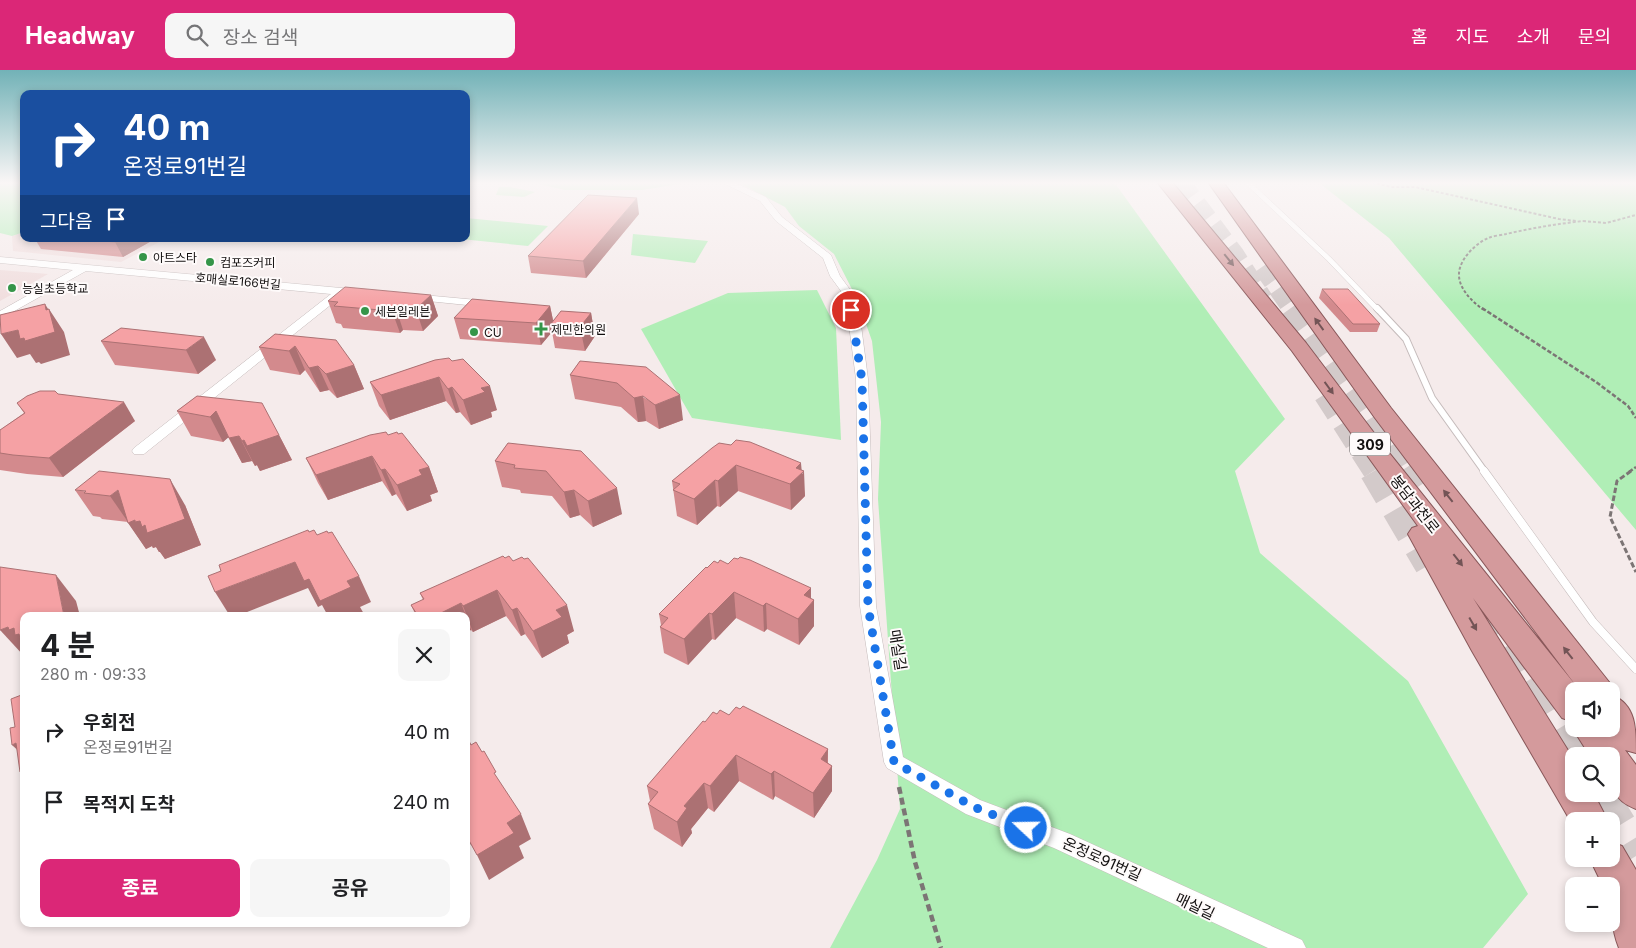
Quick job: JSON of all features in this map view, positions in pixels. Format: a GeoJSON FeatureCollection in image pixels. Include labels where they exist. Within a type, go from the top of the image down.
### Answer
{"type":"FeatureCollection","features":[{"type":"Feature","properties":{"kind":"highway","name":"봉담과천로"},"geometry":{"type":"LineString","coordinates":[[1198,223],[1299,347],[1381,459],[1565,696]]}},
{"type":"Feature","properties":{"kind":"highway","name":"봉담과천로"},"geometry":{"type":"LineString","coordinates":[[1245,223],[1384,413],[1591,682]]}},
{"type":"Feature","properties":{"kind":"highway"},"geometry":{"type":"LineString","coordinates":[[1381,459],[1483,643],[1565,778]]}},
{"type":"Feature","properties":{"kind":"highway"},"geometry":{"type":"LineString","coordinates":[[1620,719],[1636,738]]}},
{"type":"Feature","properties":{"kind":"highway"},"geometry":{"type":"LineString","coordinates":[[1620,770],[1636,792]]}},
{"type":"Feature","properties":{"kind":"highway"},"geometry":{"type":"LineString","coordinates":[[1613,867],[1629,896],[1636,940]]}},
{"type":"Feature","properties":{"kind":"street"},"geometry":{"type":"LineString","coordinates":[[784,223],[827,257],[835,276],[846,291],[855,325],[862,380],[868,606],[894,762]]}},
{"type":"Feature","properties":{"kind":"street","name":"호매실로166번길"},"geometry":{"type":"LineString","coordinates":[[0,260],[370,294]]}},
{"type":"Feature","properties":{"kind":"street"},"geometry":{"type":"LineString","coordinates":[[0,316],[86,267]]}},
{"type":"Feature","properties":{"kind":"street"},"geometry":{"type":"LineString","coordinates":[[139,451],[340,291]]}},
{"type":"Feature","properties":{"kind":"street"},"geometry":{"type":"LineString","coordinates":[[399,296],[477,303]]}},
{"type":"Feature","properties":{"kind":"street","name":"온정로91번길"},"geometry":{"type":"LineString","coordinates":[[894,762],[974,807],[1062,841],[1294,948]]}},
{"type":"Feature","properties":{"kind":"lane"},"geometry":{"type":"LineString","coordinates":[[1291,223],[1329,259],[1406,339],[1432,398],[1593,622],[1636,670]]}},
{"type":"Feature","properties":{"kind":"path"},"geometry":{"type":"LineString","coordinates":[[1568,223],[1530,228],[1488,238],[1476,246],[1460,265],[1458,277],[1464,290],[1474,303],[1596,382],[1628,406],[1636,418]]}},
{"type":"Feature","properties":{"kind":"path"},"geometry":{"type":"LineString","coordinates":[[1636,466],[1617,481],[1610,517],[1636,572]]}},
{"type":"Feature","properties":{"kind":"path"},"geometry":{"type":"LineString","coordinates":[[894,762],[915,862],[941,948]]}},
{"type":"Feature","properties":{"kind":"shaded area"},"geometry":{"type":"Polygon","coordinates":[[[20,233],[20,242],[159,242],[121,262],[13,251],[12,236],[20,233]]]}},
{"type":"Feature","properties":{"kind":"shaded area","name":"능실초등학교"},"geometry":{"type":"Polygon","coordinates":[[[0,270],[48,274],[0,301],[0,270]]]}},
{"type":"Feature","properties":{"kind":"green space"},"geometry":{"type":"Polygon","coordinates":[[[0,223],[20,223],[20,233],[12,236],[0,233],[0,223]]]}},
{"type":"Feature","properties":{"kind":"green space"},"geometry":{"type":"Polygon","coordinates":[[[470,223],[517,223],[548,226],[528,246],[470,240],[470,223]]]}},
{"type":"Feature","properties":{"kind":"green space"},"geometry":{"type":"Polygon","coordinates":[[[797,223],[1144,223],[1285,419],[1235,471],[1260,553],[1408,681],[1528,894],[1483,948],[830,948],[877,860],[900,809],[878,499],[881,422],[872,341],[858,301],[834,254],[797,223]]]}},
{"type":"Feature","properties":{"kind":"green space"},"geometry":{"type":"Polygon","coordinates":[[[1370,223],[1636,223],[1636,530],[1389,238],[1370,223]]]}},
{"type":"Feature","properties":{"kind":"green space"},"geometry":{"type":"Polygon","coordinates":[[[633,234],[708,241],[695,263],[631,255],[633,234]]]}},
{"type":"Feature","properties":{"kind":"green space"},"geometry":{"type":"Polygon","coordinates":[[[817,290],[836,328],[841,440],[692,418],[641,329],[728,293],[817,290]]]}},
{"type":"Feature","properties":{"kind":"building"},"geometry":{"type":"Polygon","coordinates":[[[560,223],[616,223],[583,261],[528,256],[560,223]]]}},
{"type":"Feature","properties":{"kind":"building"},"geometry":{"type":"Polygon","coordinates":[[[345,287],[431,295],[416,309],[396,308],[392,311],[334,306],[338,302],[328,301],[345,287]]]}},
{"type":"Feature","properties":{"kind":"building"},"geometry":{"type":"Polygon","coordinates":[[[1322,289],[1348,289],[1380,324],[1353,324],[1322,289]]]}},
{"type":"Feature","properties":{"kind":"building"},"geometry":{"type":"Polygon","coordinates":[[[472,299],[550,306],[536,323],[454,318],[472,299]]]}},
{"type":"Feature","properties":{"kind":"building"},"geometry":{"type":"Polygon","coordinates":[[[45,304],[46,310],[49,309],[55,332],[25,341],[24,338],[20,339],[18,330],[1,334],[0,315],[45,304]]]}},
{"type":"Feature","properties":{"kind":"building"},"geometry":{"type":"Polygon","coordinates":[[[561,311],[591,313],[580,327],[550,325],[561,311]]]}},
{"type":"Feature","properties":{"kind":"building"},"geometry":{"type":"Polygon","coordinates":[[[121,328],[204,337],[186,350],[101,341],[121,328]]]}},
{"type":"Feature","properties":{"kind":"building"},"geometry":{"type":"Polygon","coordinates":[[[275,334],[336,340],[354,365],[326,374],[318,366],[309,368],[295,346],[289,351],[259,347],[275,334]]]}},
{"type":"Feature","properties":{"kind":"building"},"geometry":{"type":"Polygon","coordinates":[[[449,358],[452,361],[463,359],[490,386],[481,388],[485,392],[463,400],[452,387],[448,389],[439,377],[381,395],[370,382],[435,360],[449,358]]]}},
{"type":"Feature","properties":{"kind":"building"},"geometry":{"type":"Polygon","coordinates":[[[580,361],[646,367],[680,395],[655,405],[643,396],[634,398],[617,383],[570,375],[580,361]]]}},
{"type":"Feature","properties":{"kind":"building"},"geometry":{"type":"Polygon","coordinates":[[[40,391],[55,391],[58,394],[124,402],[49,458],[0,453],[0,430],[25,413],[17,403],[27,396],[40,391]]]}},
{"type":"Feature","properties":{"kind":"building"},"geometry":{"type":"Polygon","coordinates":[[[197,396],[262,403],[279,435],[247,446],[239,436],[229,438],[216,411],[210,417],[177,411],[197,396]]]}},
{"type":"Feature","properties":{"kind":"building"},"geometry":{"type":"Polygon","coordinates":[[[386,432],[388,435],[397,432],[398,434],[402,433],[429,467],[419,470],[422,475],[397,485],[385,469],[381,470],[372,456],[316,475],[306,458],[370,435],[386,432]]]}},
{"type":"Feature","properties":{"kind":"building"},"geometry":{"type":"Polygon","coordinates":[[[736,440],[750,442],[801,463],[796,468],[804,471],[790,484],[736,465],[718,481],[715,480],[694,499],[673,490],[680,484],[672,481],[712,448],[719,443],[731,445],[736,440]]]}},
{"type":"Feature","properties":{"kind":"building"},"geometry":{"type":"Polygon","coordinates":[[[508,443],[581,451],[617,488],[588,501],[574,490],[564,492],[546,471],[514,468],[515,465],[495,461],[508,443]]]}},
{"type":"Feature","properties":{"kind":"building"},"geometry":{"type":"Polygon","coordinates":[[[99,471],[170,479],[185,519],[147,533],[145,525],[142,527],[140,521],[135,522],[135,520],[128,523],[118,490],[110,496],[75,490],[99,471]]]}},
{"type":"Feature","properties":{"kind":"building"},"geometry":{"type":"Polygon","coordinates":[[[308,530],[309,532],[314,530],[317,535],[327,531],[328,533],[332,532],[359,576],[347,581],[351,587],[320,601],[309,579],[304,581],[295,562],[215,592],[208,576],[221,571],[219,565],[308,530]]]}},
{"type":"Feature","properties":{"kind":"building"},"geometry":{"type":"Polygon","coordinates":[[[503,556],[505,558],[509,556],[513,561],[522,557],[524,559],[528,558],[567,605],[556,610],[562,617],[533,631],[517,608],[512,610],[497,590],[463,606],[461,603],[443,612],[415,612],[411,605],[424,599],[420,593],[503,556]]]}},
{"type":"Feature","properties":{"kind":"building"},"geometry":{"type":"Polygon","coordinates":[[[740,557],[811,588],[804,595],[814,600],[798,619],[766,603],[763,606],[734,592],[712,614],[709,613],[684,639],[660,627],[668,618],[659,614],[706,567],[714,561],[718,563],[720,560],[728,564],[734,558],[738,559],[740,557]]]}},
{"type":"Feature","properties":{"kind":"building"},"geometry":{"type":"Polygon","coordinates":[[[0,567],[56,575],[63,612],[20,612],[20,638],[19,634],[15,635],[14,628],[9,630],[8,627],[0,630],[0,567]]]}},
{"type":"Feature","properties":{"kind":"building"},"geometry":{"type":"Polygon","coordinates":[[[20,696],[20,772],[16,743],[12,745],[10,728],[15,727],[11,699],[20,696]]]}},
{"type":"Feature","properties":{"kind":"building"},"geometry":{"type":"Polygon","coordinates":[[[743,706],[828,749],[821,759],[832,766],[813,793],[774,771],[771,774],[736,755],[710,786],[704,783],[684,806],[687,808],[677,822],[648,804],[658,792],[647,786],[703,721],[705,722],[713,712],[717,714],[720,710],[729,715],[736,707],[740,709],[743,706]]]}},
{"type":"Feature","properties":{"kind":"building"},"geometry":{"type":"Polygon","coordinates":[[[476,742],[482,752],[484,751],[496,772],[494,773],[521,814],[507,823],[514,833],[477,855],[470,842],[470,743],[471,745],[476,742]]]}},
{"type":"Feature","properties":{"kind":"tunnel"},"geometry":{"type":"LineString","coordinates":[[1212,223],[1235,254],[1264,299]]}},
{"type":"Feature","properties":{"kind":"tunnel"},"geometry":{"type":"LineString","coordinates":[[1262,267],[1292,310]]}},
{"type":"Feature","properties":{"kind":"tunnel"},"geometry":{"type":"LineString","coordinates":[[1291,308],[1368,416],[1402,472]]}},
{"type":"Feature","properties":{"kind":"tunnel"},"geometry":{"type":"LineString","coordinates":[[1325,394],[1375,472]]}},
{"type":"Feature","properties":{"kind":"tunnel"},"geometry":{"type":"LineString","coordinates":[[1374,471],[1429,565]]}},
{"type":"Feature","properties":{"kind":"tunnel"},"geometry":{"type":"LineString","coordinates":[[1401,471],[1413,490]]}},
{"type":"Feature","properties":{"kind":"tunnel"},"geometry":{"type":"LineString","coordinates":[[1485,608],[1529,681]]}},
{"type":"Feature","properties":{"kind":"tunnel"},"geometry":{"type":"LineString","coordinates":[[1529,680],[1570,747]]}},
{"type":"Feature","properties":{"kind":"tunnel"},"geometry":{"type":"LineString","coordinates":[[1603,802],[1636,856]]}},
{"type":"Feature","properties":{"kind":"place","name":"아트스타"},"geometry":{"type":"Point","coordinates":[143,257]}},
{"type":"Feature","properties":{"kind":"place","name":"컴포즈커피"},"geometry":{"type":"Point","coordinates":[210,262]}},
{"type":"Feature","properties":{"kind":"place","name":"능실초등학교"},"geometry":{"type":"Point","coordinates":[12,288]}},
{"type":"Feature","properties":{"kind":"place","name":"세븐일레븐"},"geometry":{"type":"Point","coordinates":[365,311]}},
{"type":"Feature","properties":{"kind":"place","name":"제민한의원"},"geometry":{"type":"Point","coordinates":[541,329]}},
{"type":"Feature","properties":{"kind":"place","name":"CU"},"geometry":{"type":"Point","coordinates":[474,332]}},
{"type":"Feature","properties":{"kind":"route"},"geometry":{"type":"LineString","coordinates":[[851,310],[855,325],[862,380],[868,606],[894,762],[974,807],[1026,828]]}}]}
